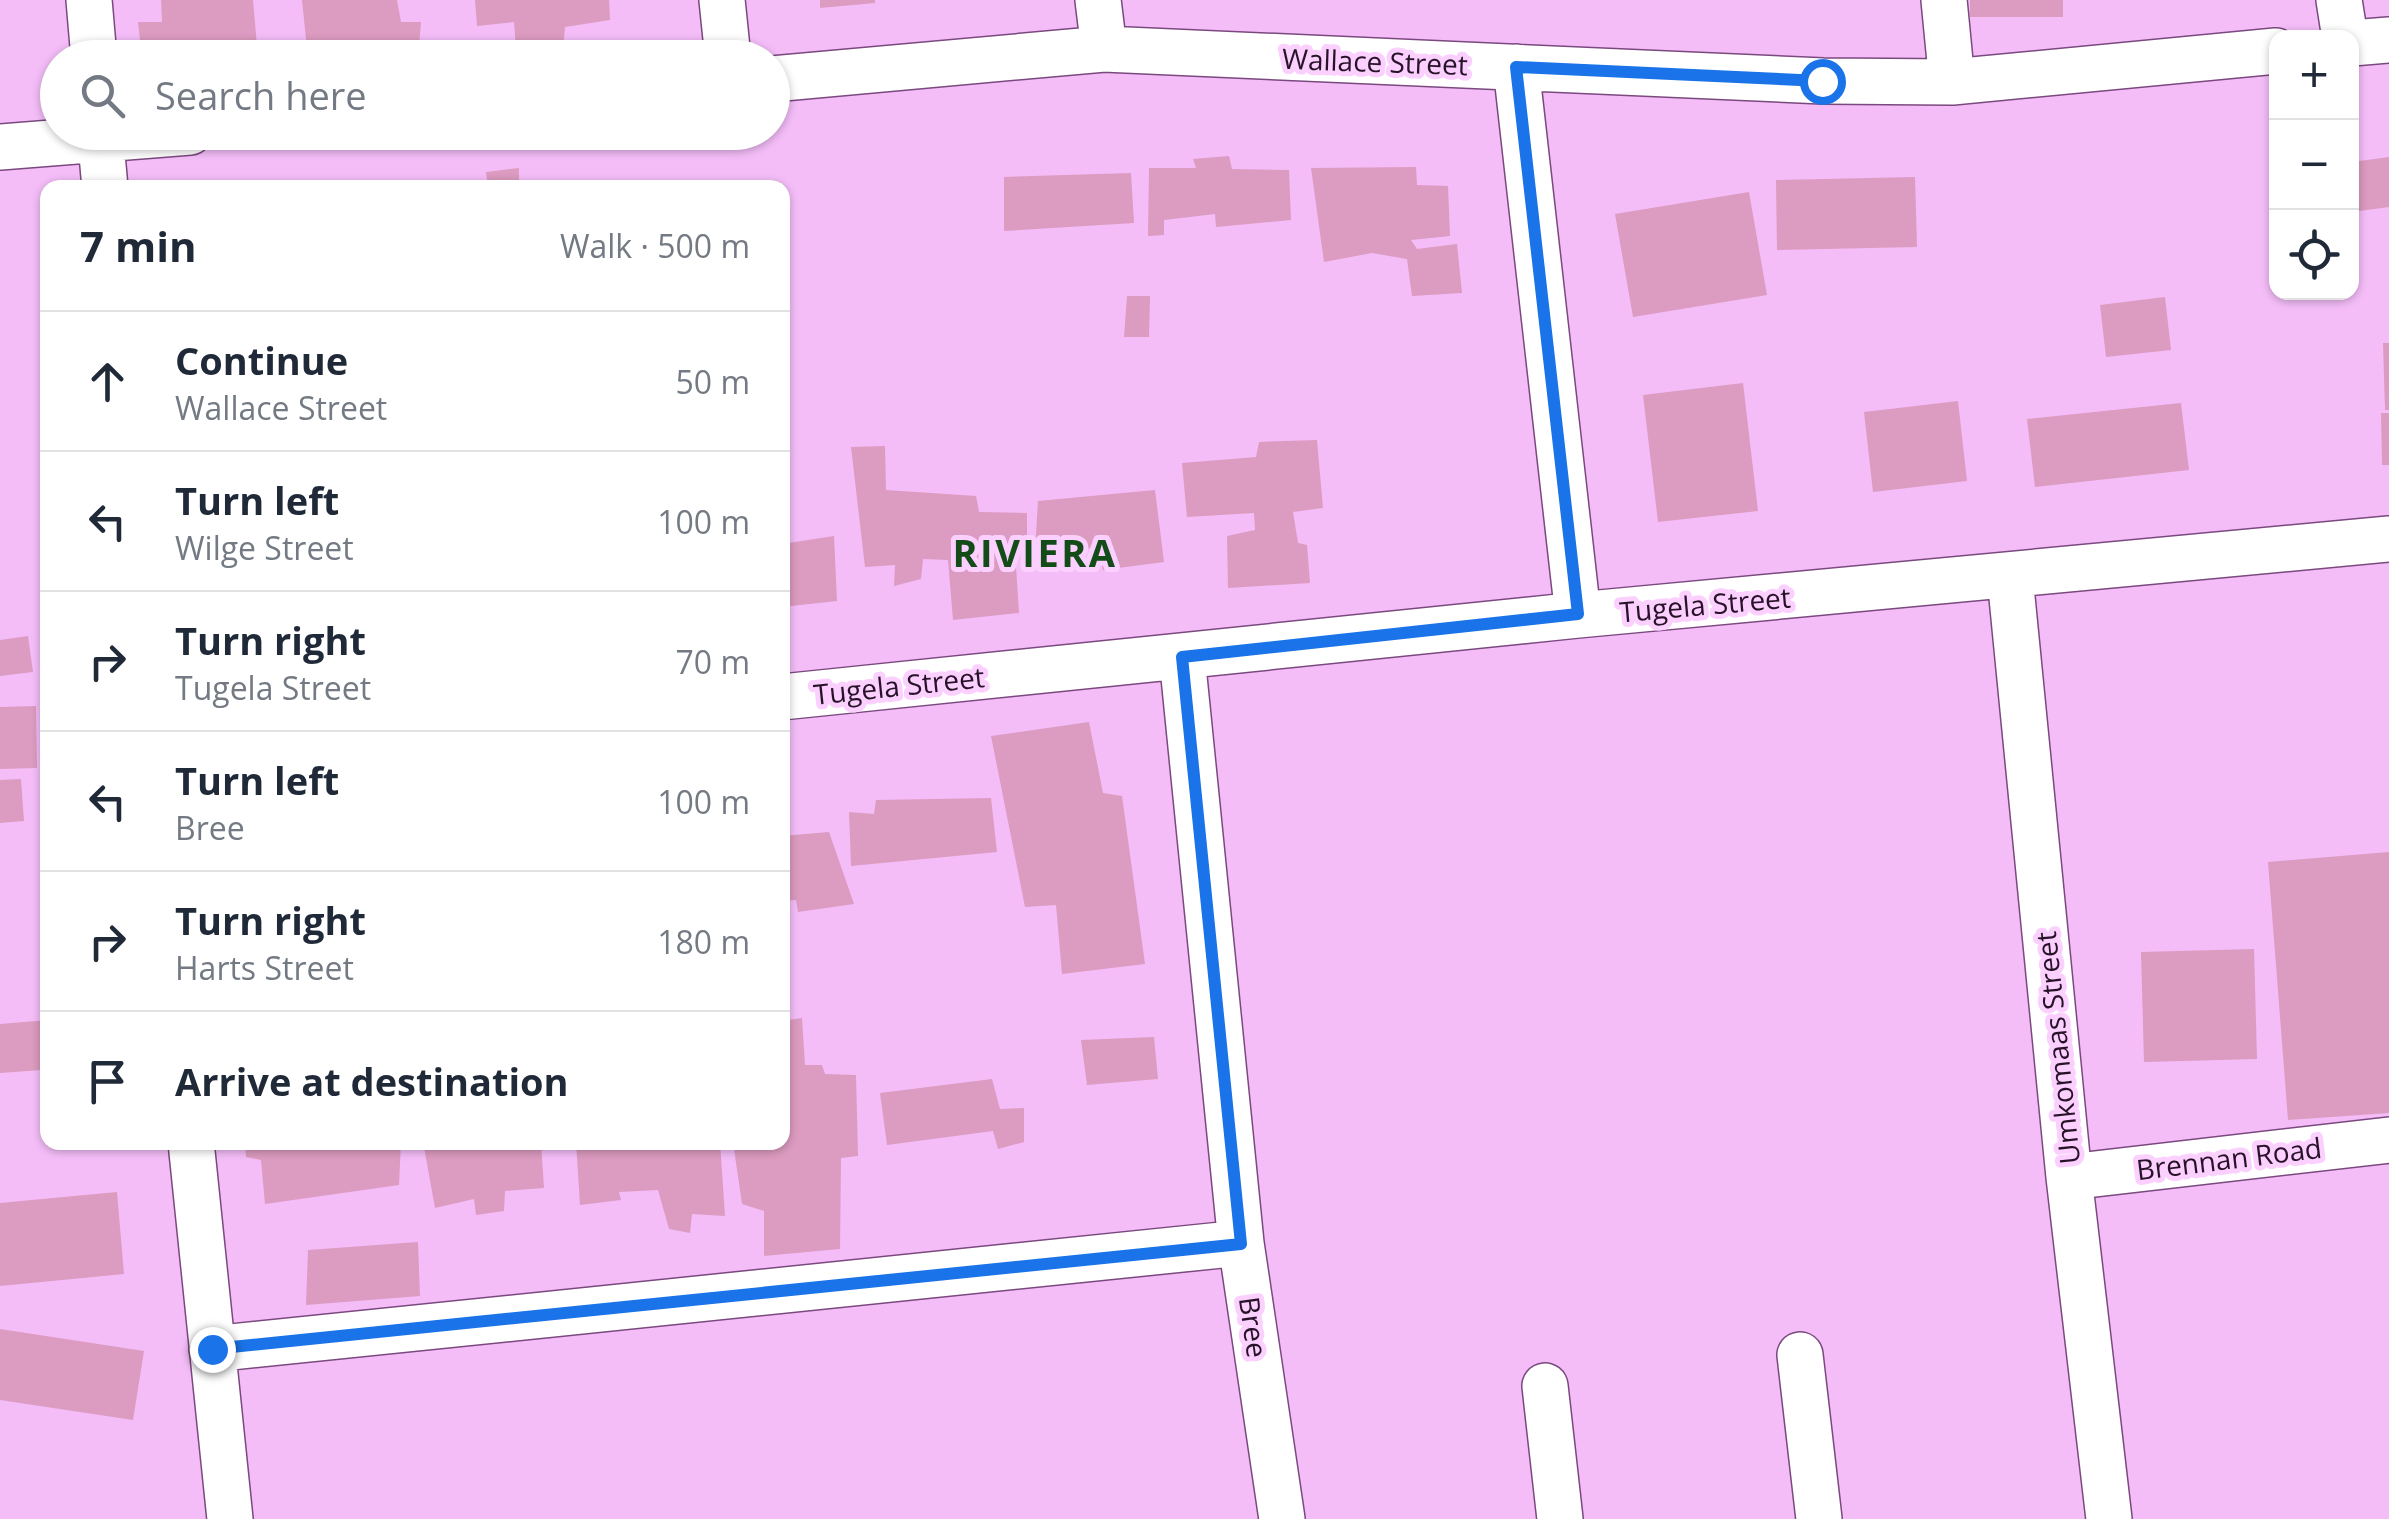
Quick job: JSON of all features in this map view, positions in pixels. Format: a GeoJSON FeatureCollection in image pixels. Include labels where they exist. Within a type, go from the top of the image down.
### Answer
{"type":"FeatureCollection","features":[{"type":"Feature","properties":{"kind":"street"},"geometry":{"type":"LineString","coordinates":[[89,0],[92,40]]}},
{"type":"Feature","properties":{"kind":"street"},"geometry":{"type":"LineString","coordinates":[[722,0],[726,40]]}},
{"type":"Feature","properties":{"kind":"street"},"geometry":{"type":"LineString","coordinates":[[1098,0],[1104,49]]}},
{"type":"Feature","properties":{"kind":"street"},"geometry":{"type":"LineString","coordinates":[[1944,0],[1952,82]]}},
{"type":"Feature","properties":{"kind":"street"},"geometry":{"type":"LineString","coordinates":[[2339,0],[2344,30]]}},
{"type":"Feature","properties":{"kind":"street"},"geometry":{"type":"LineString","coordinates":[[2359,43],[2389,40]]}},
{"type":"Feature","properties":{"kind":"street","name":"Wallace Street"},"geometry":{"type":"LineString","coordinates":[[790,77],[1104,49],[1822,81],[1952,82],[2269,52]]}},
{"type":"Feature","properties":{"kind":"street"},"geometry":{"type":"LineString","coordinates":[[1516,67],[1578,614]]}},
{"type":"Feature","properties":{"kind":"street"},"geometry":{"type":"LineString","coordinates":[[0,147],[40,143]]}},
{"type":"Feature","properties":{"kind":"street"},"geometry":{"type":"LineString","coordinates":[[101,150],[103,180]]}},
{"type":"Feature","properties":{"kind":"street","name":"Tugela Street"},"geometry":{"type":"LineString","coordinates":[[790,696],[1578,614],[2389,539]]}},
{"type":"Feature","properties":{"kind":"street","name":"Umkomaas Street"},"geometry":{"type":"LineString","coordinates":[[2010,577],[2069,1177],[2108,1519]]}},
{"type":"Feature","properties":{"kind":"street","name":"Bree"},"geometry":{"type":"LineString","coordinates":[[1182,657],[1241,1244],[1282,1519]]}},
{"type":"Feature","properties":{"kind":"street","name":"Brennan Road"},"geometry":{"type":"LineString","coordinates":[[2069,1177],[2389,1140]]}},
{"type":"Feature","properties":{"kind":"street"},"geometry":{"type":"LineString","coordinates":[[192,1150],[230,1519]]}},
{"type":"Feature","properties":{"kind":"street"},"geometry":{"type":"LineString","coordinates":[[212,1349],[1241,1244]]}},
{"type":"Feature","properties":{"kind":"street"},"geometry":{"type":"LineString","coordinates":[[1800,1355],[1819,1519]]}},
{"type":"Feature","properties":{"kind":"street"},"geometry":{"type":"LineString","coordinates":[[1546,1386],[1560,1519]]}},
{"type":"Feature","properties":{"kind":"building"},"geometry":{"type":"Polygon","coordinates":[[[161,0],[253,0],[256,40],[140,40],[138,22],[162,22],[161,0]]]}},
{"type":"Feature","properties":{"kind":"building"},"geometry":{"type":"Polygon","coordinates":[[[302,0],[397,0],[401,22],[421,22],[420,40],[306,40],[302,0]]]}},
{"type":"Feature","properties":{"kind":"building"},"geometry":{"type":"Polygon","coordinates":[[[475,0],[609,0],[610,20],[565,27],[564,40],[515,40],[514,22],[477,26],[475,0]]]}},
{"type":"Feature","properties":{"kind":"building"},"geometry":{"type":"Polygon","coordinates":[[[820,0],[875,0],[875,3],[820,8],[820,0]]]}},
{"type":"Feature","properties":{"kind":"building"},"geometry":{"type":"Polygon","coordinates":[[[1970,0],[2063,0],[2063,17],[1970,17],[1970,0]]]}},
{"type":"Feature","properties":{"kind":"building"},"geometry":{"type":"Polygon","coordinates":[[[1229,156],[1232,169],[1289,170],[1291,220],[1216,227],[1215,214],[1164,220],[1164,235],[1148,236],[1149,168],[1196,168],[1193,159],[1229,156]]]}},
{"type":"Feature","properties":{"kind":"building"},"geometry":{"type":"Polygon","coordinates":[[[2389,157],[2389,207],[2359,211],[2359,161],[2389,157]]]}},
{"type":"Feature","properties":{"kind":"building"},"geometry":{"type":"Polygon","coordinates":[[[1416,167],[1417,185],[1448,186],[1450,236],[1411,240],[1417,249],[1457,244],[1462,293],[1412,296],[1407,259],[1372,253],[1324,262],[1311,168],[1416,167]]]}},
{"type":"Feature","properties":{"kind":"building"},"geometry":{"type":"Polygon","coordinates":[[[519,168],[519,180],[487,180],[486,172],[519,168]]]}},
{"type":"Feature","properties":{"kind":"building"},"geometry":{"type":"Polygon","coordinates":[[[1131,173],[1134,223],[1004,231],[1004,177],[1131,173]]]}},
{"type":"Feature","properties":{"kind":"building"},"geometry":{"type":"Polygon","coordinates":[[[1915,177],[1917,247],[1777,250],[1776,180],[1915,177]]]}},
{"type":"Feature","properties":{"kind":"building"},"geometry":{"type":"Polygon","coordinates":[[[1749,192],[1767,295],[1633,317],[1615,214],[1749,192]]]}},
{"type":"Feature","properties":{"kind":"building"},"geometry":{"type":"Polygon","coordinates":[[[1127,296],[1150,296],[1149,337],[1124,337],[1127,296]]]}},
{"type":"Feature","properties":{"kind":"building"},"geometry":{"type":"Polygon","coordinates":[[[2165,297],[2171,350],[2106,357],[2100,305],[2165,297]]]}},
{"type":"Feature","properties":{"kind":"building"},"geometry":{"type":"Polygon","coordinates":[[[2383,343],[2389,343],[2389,410],[2385,410],[2383,343]]]}},
{"type":"Feature","properties":{"kind":"building"},"geometry":{"type":"Polygon","coordinates":[[[1743,383],[1758,511],[1658,522],[1643,395],[1743,383]]]}},
{"type":"Feature","properties":{"kind":"building"},"geometry":{"type":"Polygon","coordinates":[[[1958,401],[1967,481],[1873,492],[1864,412],[1958,401]]]}},
{"type":"Feature","properties":{"kind":"building"},"geometry":{"type":"Polygon","coordinates":[[[2181,403],[2189,470],[2035,487],[2027,419],[2181,403]]]}},
{"type":"Feature","properties":{"kind":"building"},"geometry":{"type":"Polygon","coordinates":[[[2381,413],[2389,413],[2389,465],[2382,465],[2381,413]]]}},
{"type":"Feature","properties":{"kind":"building"},"geometry":{"type":"Polygon","coordinates":[[[1317,440],[1323,508],[1293,512],[1298,543],[1307,545],[1310,583],[1228,588],[1227,536],[1255,530],[1254,513],[1187,517],[1182,463],[1256,457],[1259,442],[1317,440]]]}},
{"type":"Feature","properties":{"kind":"building"},"geometry":{"type":"Polygon","coordinates":[[[885,446],[886,490],[976,496],[979,512],[1027,513],[1027,552],[1015,551],[1019,613],[953,620],[948,560],[923,559],[921,579],[894,586],[895,565],[865,567],[851,447],[885,446]]]}},
{"type":"Feature","properties":{"kind":"building"},"geometry":{"type":"Polygon","coordinates":[[[1155,490],[1164,562],[1103,570],[1098,548],[1035,552],[1038,501],[1155,490]]]}},
{"type":"Feature","properties":{"kind":"building"},"geometry":{"type":"Polygon","coordinates":[[[834,536],[837,601],[790,606],[790,543],[834,536]]]}},
{"type":"Feature","properties":{"kind":"building"},"geometry":{"type":"Polygon","coordinates":[[[28,636],[33,672],[0,676],[0,640],[28,636]]]}},
{"type":"Feature","properties":{"kind":"building"},"geometry":{"type":"Polygon","coordinates":[[[36,706],[37,768],[0,769],[0,707],[36,706]]]}},
{"type":"Feature","properties":{"kind":"building"},"geometry":{"type":"Polygon","coordinates":[[[1089,722],[1103,793],[1122,796],[1145,964],[1062,974],[1056,905],[1025,907],[991,736],[1089,722]]]}},
{"type":"Feature","properties":{"kind":"building"},"geometry":{"type":"Polygon","coordinates":[[[21,779],[24,821],[0,823],[0,780],[21,779]]]}},
{"type":"Feature","properties":{"kind":"building"},"geometry":{"type":"Polygon","coordinates":[[[991,798],[997,852],[851,866],[849,812],[874,814],[876,800],[991,798]]]}},
{"type":"Feature","properties":{"kind":"building"},"geometry":{"type":"Polygon","coordinates":[[[829,832],[854,904],[798,912],[796,900],[790,900],[790,835],[829,832]]]}},
{"type":"Feature","properties":{"kind":"building"},"geometry":{"type":"Polygon","coordinates":[[[2389,852],[2389,1113],[2288,1120],[2268,862],[2389,852]]]}},
{"type":"Feature","properties":{"kind":"building"},"geometry":{"type":"Polygon","coordinates":[[[2254,949],[2257,1059],[2144,1062],[2141,952],[2254,949]]]}},
{"type":"Feature","properties":{"kind":"building"},"geometry":{"type":"Polygon","coordinates":[[[802,1018],[805,1065],[822,1065],[825,1074],[856,1075],[858,1156],[841,1158],[840,1249],[764,1256],[764,1211],[742,1204],[734,1150],[790,1150],[790,1020],[802,1018]]]}},
{"type":"Feature","properties":{"kind":"building"},"geometry":{"type":"Polygon","coordinates":[[[40,1021],[40,1070],[0,1073],[0,1024],[40,1021]]]}},
{"type":"Feature","properties":{"kind":"building"},"geometry":{"type":"Polygon","coordinates":[[[1154,1037],[1158,1079],[1087,1085],[1081,1040],[1154,1037]]]}},
{"type":"Feature","properties":{"kind":"building"},"geometry":{"type":"Polygon","coordinates":[[[992,1079],[1000,1109],[1024,1108],[1024,1142],[998,1149],[993,1131],[887,1145],[880,1093],[992,1079]]]}},
{"type":"Feature","properties":{"kind":"building"},"geometry":{"type":"Polygon","coordinates":[[[246,1150],[401,1150],[399,1185],[265,1204],[261,1160],[246,1157],[246,1150]]]}},
{"type":"Feature","properties":{"kind":"building"},"geometry":{"type":"Polygon","coordinates":[[[425,1150],[542,1150],[544,1188],[505,1191],[504,1211],[476,1215],[474,1199],[435,1208],[425,1150]]]}},
{"type":"Feature","properties":{"kind":"building"},"geometry":{"type":"Polygon","coordinates":[[[577,1150],[721,1150],[725,1216],[692,1214],[690,1233],[669,1229],[658,1190],[619,1192],[621,1200],[580,1205],[577,1150]]]}},
{"type":"Feature","properties":{"kind":"building"},"geometry":{"type":"Polygon","coordinates":[[[117,1192],[124,1274],[0,1286],[0,1203],[117,1192]]]}},
{"type":"Feature","properties":{"kind":"building"},"geometry":{"type":"Polygon","coordinates":[[[418,1242],[420,1296],[306,1305],[308,1250],[418,1242]]]}},
{"type":"Feature","properties":{"kind":"building"},"geometry":{"type":"Polygon","coordinates":[[[0,1329],[144,1351],[133,1420],[0,1400],[0,1329]]]}},
{"type":"Feature","properties":{"kind":"district","name":"RIVIERA"},"geometry":{"type":"Point","coordinates":[1035,552]}},
{"type":"Feature","properties":{"kind":"route"},"geometry":{"type":"LineString","coordinates":[[212,1349],[1241,1244],[1182,657],[1578,614],[1516,67],[1822,81]]}}]}
